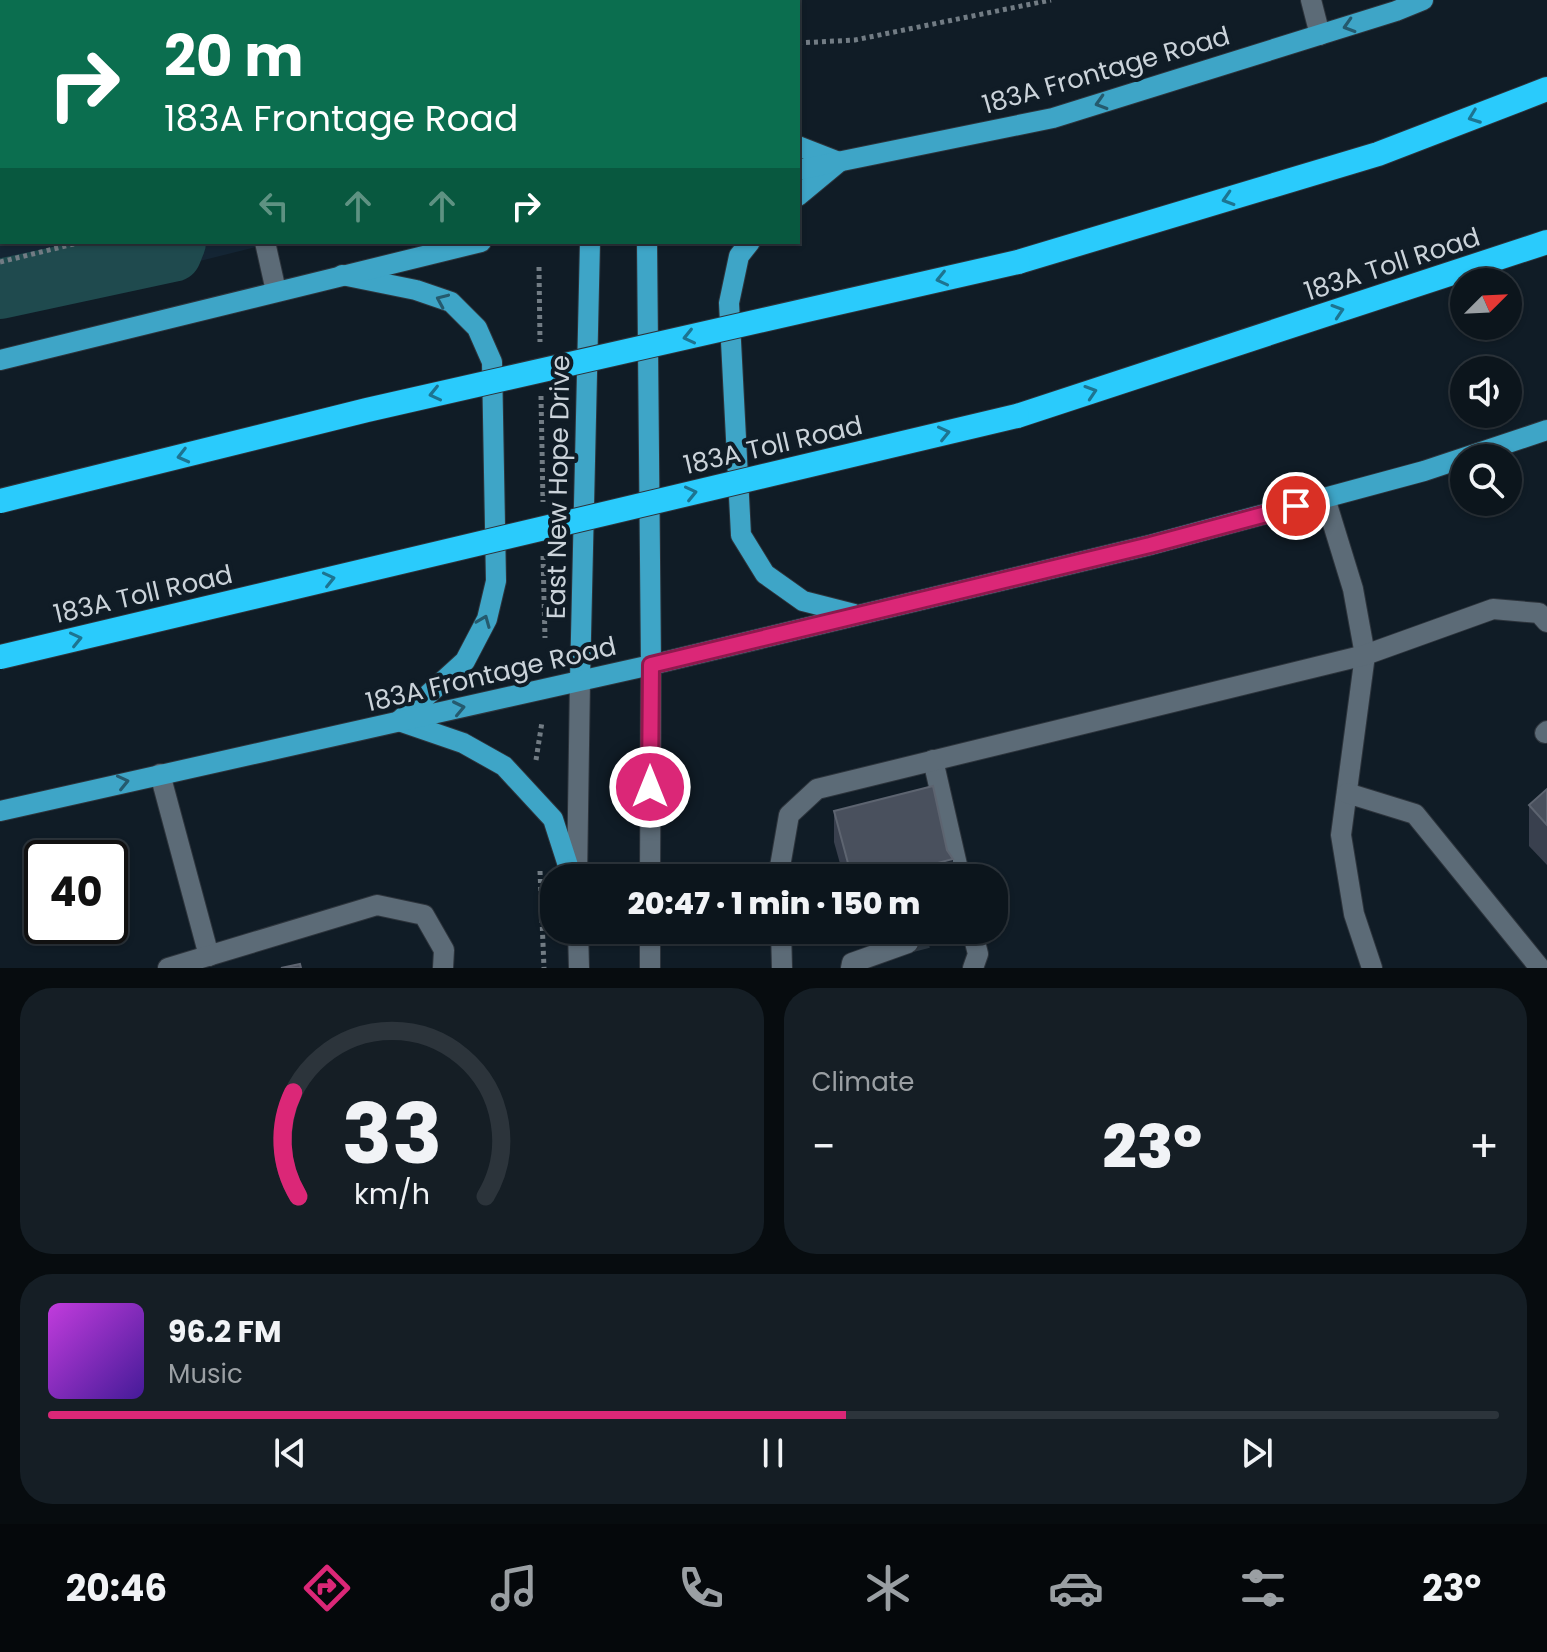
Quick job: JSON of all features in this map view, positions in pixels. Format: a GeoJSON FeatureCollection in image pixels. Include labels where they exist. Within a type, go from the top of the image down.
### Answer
{"type":"FeatureCollection","features":[{"type":"Feature","properties":{"kind":"highway"},"geometry":{"type":"LineString","coordinates":[[0,501],[367,410],[1018,262],[1378,154],[1547,89]]}},
{"type":"Feature","properties":{"kind":"highway","name":"183A Toll Road"},"geometry":{"type":"LineString","coordinates":[[0,657],[1017,416],[1547,242]]}},
{"type":"Feature","properties":{"kind":"main road","name":"183A Frontage Road"},"geometry":{"type":"LineString","coordinates":[[800,170],[1053,118],[1423,0]]}},
{"type":"Feature","properties":{"kind":"main road"},"geometry":{"type":"LineString","coordinates":[[800,147],[839,162],[800,194]]}},
{"type":"Feature","properties":{"kind":"main road"},"geometry":{"type":"LineString","coordinates":[[0,360],[473,244]]}},
{"type":"Feature","properties":{"kind":"main road","name":"East New Hope Drive"},"geometry":{"type":"LineString","coordinates":[[580,680],[590,244]]}},
{"type":"Feature","properties":{"kind":"main road"},"geometry":{"type":"LineString","coordinates":[[647,244],[651,665]]}},
{"type":"Feature","properties":{"kind":"main road"},"geometry":{"type":"LineString","coordinates":[[748,244],[739,256],[729,303],[741,535],[765,574],[803,601],[857,615]]}},
{"type":"Feature","properties":{"kind":"main road"},"geometry":{"type":"LineString","coordinates":[[342,275],[416,290],[451,302],[477,328],[492,362],[496,581],[487,619],[465,661],[399,721],[463,743],[504,766],[553,819],[570,864]]}},
{"type":"Feature","properties":{"kind":"main road","name":"183A Frontage Road"},"geometry":{"type":"LineString","coordinates":[[0,811],[651,665],[1150,545],[1424,471],[1547,430]]}},
{"type":"Feature","properties":{"kind":"street"},"geometry":{"type":"LineString","coordinates":[[1311,0],[1320,35]]}},
{"type":"Feature","properties":{"kind":"street"},"geometry":{"type":"LineString","coordinates":[[265,244],[276,291]]}},
{"type":"Feature","properties":{"kind":"street"},"geometry":{"type":"LineString","coordinates":[[1325,498],[1353,589],[1365,655],[1341,835],[1354,914],[1372,968]]}},
{"type":"Feature","properties":{"kind":"street"},"geometry":{"type":"LineString","coordinates":[[780,864],[789,815],[817,789],[1365,655],[1493,609],[1539,613],[1547,622]]}},
{"type":"Feature","properties":{"kind":"street"},"geometry":{"type":"LineString","coordinates":[[650,864],[651,665]]}},
{"type":"Feature","properties":{"kind":"street","name":"East New Hope Drive"},"geometry":{"type":"LineString","coordinates":[[575,864],[580,680]]}},
{"type":"Feature","properties":{"kind":"street"},"geometry":{"type":"LineString","coordinates":[[933,760],[957,864]]}},
{"type":"Feature","properties":{"kind":"street"},"geometry":{"type":"LineString","coordinates":[[160,774],[209,956]]}},
{"type":"Feature","properties":{"kind":"street"},"geometry":{"type":"LineString","coordinates":[[1347,793],[1415,814],[1540,968]]}},
{"type":"Feature","properties":{"kind":"street"},"geometry":{"type":"LineString","coordinates":[[168,968],[377,905],[424,915],[444,950],[443,968]]}},
{"type":"Feature","properties":{"kind":"street"},"geometry":{"type":"LineString","coordinates":[[578,944],[579,968]]}},
{"type":"Feature","properties":{"kind":"street"},"geometry":{"type":"LineString","coordinates":[[650,944],[650,968]]}},
{"type":"Feature","properties":{"kind":"street"},"geometry":{"type":"LineString","coordinates":[[781,944],[782,968]]}},
{"type":"Feature","properties":{"kind":"street"},"geometry":{"type":"LineString","coordinates":[[851,968],[852,963],[905,944]]}},
{"type":"Feature","properties":{"kind":"street"},"geometry":{"type":"LineString","coordinates":[[973,968],[978,954],[976,944]]}},
{"type":"Feature","properties":{"kind":"path"},"geometry":{"type":"LineString","coordinates":[[800,43],[855,40],[1051,0]]}},
{"type":"Feature","properties":{"kind":"path"},"geometry":{"type":"LineString","coordinates":[[0,262],[74,244]]}},
{"type":"Feature","properties":{"kind":"path"},"geometry":{"type":"LineString","coordinates":[[539,267],[540,344]]}},
{"type":"Feature","properties":{"kind":"path"},"geometry":{"type":"LineString","coordinates":[[541,391],[543,514]]}},
{"type":"Feature","properties":{"kind":"path"},"geometry":{"type":"LineString","coordinates":[[543,545],[545,638]]}},
{"type":"Feature","properties":{"kind":"path"},"geometry":{"type":"LineString","coordinates":[[534,769],[542,722]]}},
{"type":"Feature","properties":{"kind":"path"},"geometry":{"type":"LineString","coordinates":[[543,944],[544,968]]}},
{"type":"Feature","properties":{"kind":"shaded area"},"geometry":{"type":"Polygon","coordinates":[[[0,244],[268,244],[0,311],[0,244]]]}},
{"type":"Feature","properties":{"kind":"building"},"geometry":{"type":"Polygon","coordinates":[[[933,786],[947,850],[953,859],[934,864],[848,864],[834,811],[933,786]]]}},
{"type":"Feature","properties":{"kind":"building"},"geometry":{"type":"Polygon","coordinates":[[[1547,789],[1547,825],[1529,805],[1547,789]]]}},
{"type":"Feature","properties":{"kind":"waterway"},"geometry":{"type":"LineString","coordinates":[[0,289],[172,252],[175,244]]}},
{"type":"Feature","properties":{"kind":"route"},"geometry":{"type":"LineString","coordinates":[[650,787],[651,665],[1150,545],[1296,506]]}}]}
